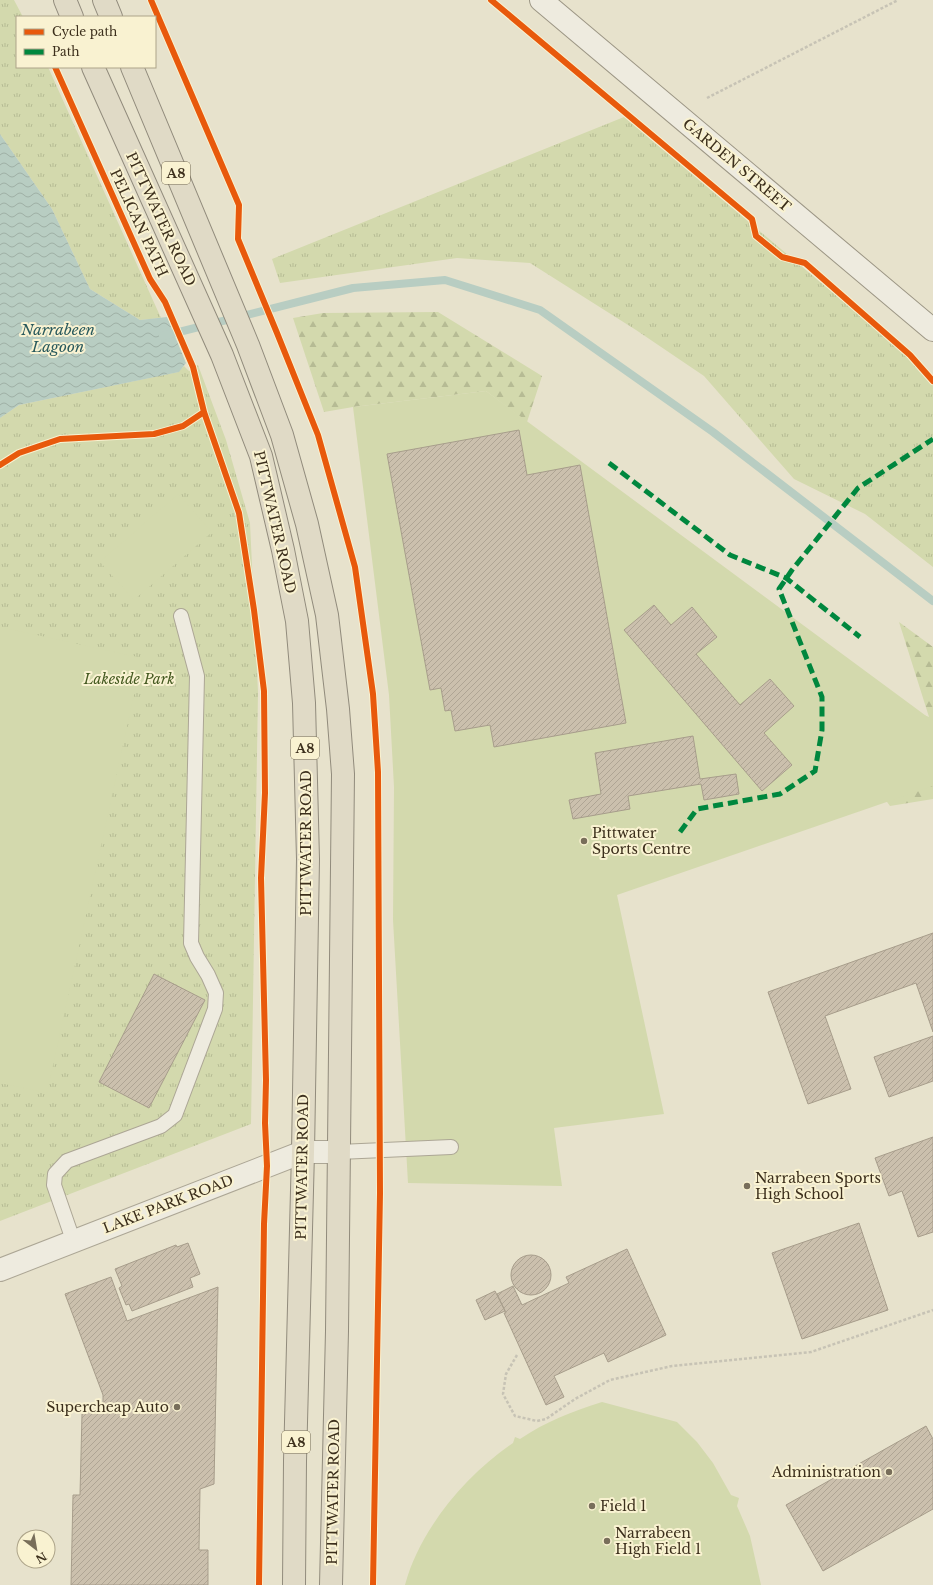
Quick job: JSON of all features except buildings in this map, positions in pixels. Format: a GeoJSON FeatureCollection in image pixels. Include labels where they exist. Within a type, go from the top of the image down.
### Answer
{"type":"FeatureCollection","features":[{"type":"Feature","properties":{"kind":"highway"},"geometry":{"type":"LineString","coordinates":[[65,0],[72,16]]}},
{"type":"Feature","properties":{"kind":"highway"},"geometry":{"type":"LineString","coordinates":[[104,0],[111,16]]}},
{"type":"Feature","properties":{"kind":"highway","name":"PITTWATER ROAD"},"geometry":{"type":"LineString","coordinates":[[94,68],[122,134],[194,290],[222,356],[261,456],[283,550],[297,621],[304,703],[308,859],[303,1152],[295,1461],[294,1585]]}},
{"type":"Feature","properties":{"kind":"highway","name":"PITTWATER ROAD"},"geometry":{"type":"LineString","coordinates":[[132,68],[248,345],[282,435],[307,524],[327,615],[338,709],[343,774],[332,1585]]}},
{"type":"Feature","properties":{"kind":"main road","name":"GARDEN STREET"},"geometry":{"type":"LineString","coordinates":[[541,0],[933,330]]}},
{"type":"Feature","properties":{"kind":"main road","name":"LAKE PARK ROAD"},"geometry":{"type":"LineString","coordinates":[[0,1270],[73,1240],[303,1152],[339,1152]]}},
{"type":"Feature","properties":{"kind":"lane"},"geometry":{"type":"LineString","coordinates":[[73,1240],[54,1185],[55,1174],[67,1161],[161,1126],[175,1114],[215,1009],[216,993],[191,943],[197,676],[181,616]]}},
{"type":"Feature","properties":{"kind":"lane"},"geometry":{"type":"LineString","coordinates":[[339,1152],[451,1147]]}},
{"type":"Feature","properties":{"kind":"path"},"geometry":{"type":"LineString","coordinates":[[707,98],[898,0]]}},
{"type":"Feature","properties":{"kind":"path"},"geometry":{"type":"LineString","coordinates":[[517,1355],[506,1374],[503,1394],[515,1416],[536,1421],[546,1419],[574,1399],[610,1380],[672,1366],[811,1352],[933,1310]]}},
{"type":"Feature","properties":{"kind":"green space"},"geometry":{"type":"Polygon","coordinates":[[[0,0],[14,0],[22,16],[16,16],[16,68],[48,68],[161,318],[140,320],[90,289],[52,209],[0,134],[0,0]]]}},
{"type":"Feature","properties":{"kind":"green space"},"geometry":{"type":"Polygon","coordinates":[[[624,117],[933,377],[933,567],[865,514],[794,479],[704,376],[636,330],[530,263],[457,258],[280,283],[272,259],[624,117]]]}},
{"type":"Feature","properties":{"kind":"green space"},"geometry":{"type":"Polygon","coordinates":[[[438,312],[542,376],[527,422],[486,391],[353,407],[324,412],[293,318],[323,313],[438,312]]]}},
{"type":"Feature","properties":{"kind":"green space","name":"Lakeside Park"},"geometry":{"type":"Polygon","coordinates":[[[198,365],[226,440],[250,523],[258,692],[251,1124],[0,1221],[0,418],[19,405],[178,372],[184,366],[189,371],[198,365]]]}},
{"type":"Feature","properties":{"kind":"green space","name":"Pittwater Sports Centre"},"geometry":{"type":"Polygon","coordinates":[[[486,391],[933,721],[933,786],[617,895],[664,1114],[554,1128],[562,1186],[408,1183],[393,920],[394,787],[389,695],[353,407],[486,391]]]}},
{"type":"Feature","properties":{"kind":"green space"},"geometry":{"type":"Polygon","coordinates":[[[178,494],[212,532],[134,600],[100,562],[178,494]]]}},
{"type":"Feature","properties":{"kind":"green space"},"geometry":{"type":"Polygon","coordinates":[[[899,622],[933,647],[933,799],[890,806],[849,750],[843,684],[929,717],[899,622]]]}},
{"type":"Feature","properties":{"kind":"green space"},"geometry":{"type":"Polygon","coordinates":[[[0,627],[142,658],[47,1093],[0,1083],[0,627]]]}},
{"type":"Feature","properties":{"kind":"green space","name":"Field 1"},"geometry":{"type":"Polygon","coordinates":[[[602,1402],[677,1422],[697,1442],[713,1463],[731,1495],[739,1498],[737,1506],[750,1536],[761,1585],[405,1585],[412,1564],[433,1524],[462,1487],[478,1471],[513,1443],[515,1437],[520,1439],[539,1427],[580,1409],[602,1402]]]}},
{"type":"Feature","properties":{"kind":"water","name":"Narrabeen Lagoon"},"geometry":{"type":"Polygon","coordinates":[[[0,134],[52,209],[90,289],[140,320],[167,317],[186,363],[179,372],[19,405],[0,418],[0,134]]]}},
{"type":"Feature","properties":{"kind":"pier"},"geometry":{"type":"Polygon","coordinates":[[[167,315],[169,316],[188,363],[187,365],[167,315]]]}},
{"type":"Feature","properties":{"kind":"waterway"},"geometry":{"type":"LineString","coordinates":[[163,336],[353,288],[445,280],[540,310],[713,432],[933,601]]}},
{"type":"Feature","properties":{"kind":"marked path"},"geometry":{"type":"LineString","coordinates":[[680,832],[697,809],[780,794],[815,771],[822,730],[822,697],[779,589],[792,570],[858,488],[933,439]]}},
{"type":"Feature","properties":{"kind":"marked path"},"geometry":{"type":"LineString","coordinates":[[609,463],[730,555],[786,578],[860,637]]}},
{"type":"Feature","properties":{"kind":"cycle path"},"geometry":{"type":"LineString","coordinates":[[151,0],[239,205],[238,239],[318,435],[355,567],[373,694],[378,772],[380,1193],[373,1585]]}},
{"type":"Feature","properties":{"kind":"cycle path"},"geometry":{"type":"LineString","coordinates":[[491,0],[752,219],[756,236],[782,257],[805,263],[910,355],[933,381]]}},
{"type":"Feature","properties":{"kind":"cycle path","name":"PELICAN PATH"},"geometry":{"type":"LineString","coordinates":[[55,68],[150,279],[165,302],[193,367],[204,412],[239,513],[254,610],[264,691],[265,793],[261,878],[267,1166],[264,1224],[259,1585]]}},
{"type":"Feature","properties":{"kind":"cycle path"},"geometry":{"type":"LineString","coordinates":[[0,465],[19,453],[60,439],[154,434],[183,426],[204,412]]}},
{"type":"Feature","properties":{"kind":"place","name":"Pittwater Sports Centre"},"geometry":{"type":"Point","coordinates":[584,841]}},
{"type":"Feature","properties":{"kind":"place","name":"Narrabeen Sports High School"},"geometry":{"type":"Point","coordinates":[747,1186]}},
{"type":"Feature","properties":{"kind":"place","name":"Supercheap Auto"},"geometry":{"type":"Point","coordinates":[177,1407]}},
{"type":"Feature","properties":{"kind":"place","name":"Administration"},"geometry":{"type":"Point","coordinates":[889,1472]}},
{"type":"Feature","properties":{"kind":"place","name":"Field 1"},"geometry":{"type":"Point","coordinates":[592,1506]}},
{"type":"Feature","properties":{"kind":"place","name":"Narrabeen High Field 1"},"geometry":{"type":"Point","coordinates":[607,1541]}}]}
